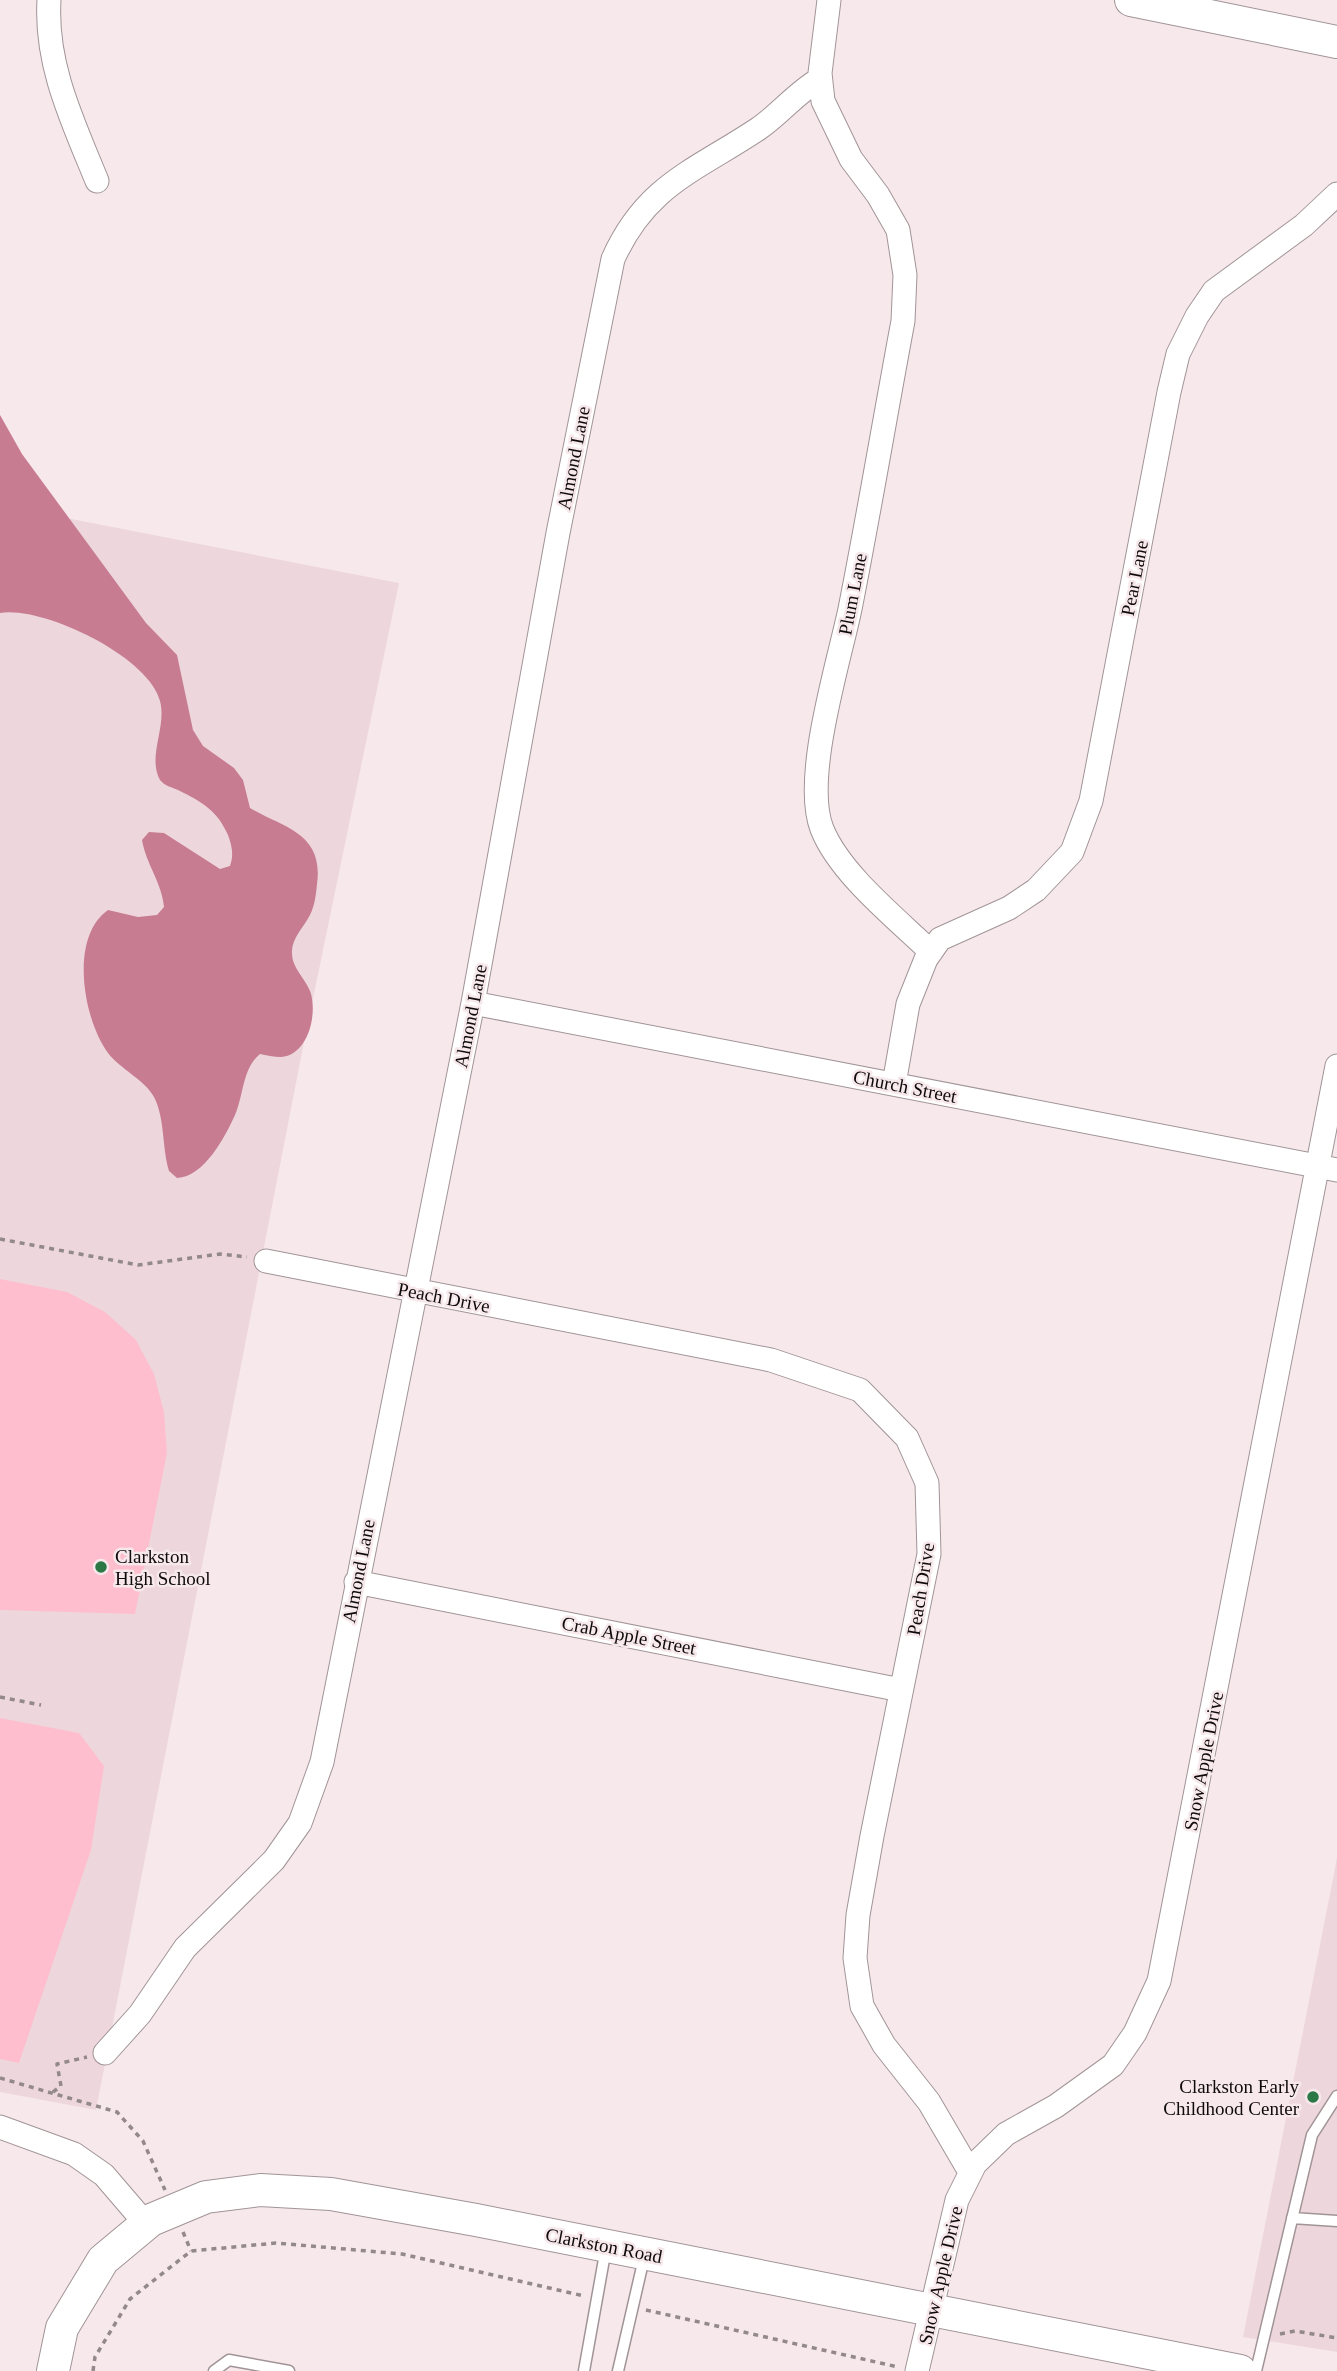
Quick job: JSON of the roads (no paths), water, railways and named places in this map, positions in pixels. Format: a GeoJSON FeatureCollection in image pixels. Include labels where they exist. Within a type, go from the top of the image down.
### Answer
{"type":"FeatureCollection","features":[{"type":"Feature","properties":{"kind":"street"},"geometry":{"type":"LineString","coordinates":[[49,0],[47,28],[53,62],[65,106],[97,181]]}},
{"type":"Feature","properties":{"kind":"street"},"geometry":{"type":"LineString","coordinates":[[820,79],[829,0]]}},
{"type":"Feature","properties":{"kind":"street"},"geometry":{"type":"LineString","coordinates":[[1131,0],[1337,42]]}},
{"type":"Feature","properties":{"kind":"street","name":"Plum Lane"},"geometry":{"type":"LineString","coordinates":[[820,79],[822,101],[837,134],[898,230],[905,275],[898,348],[850,608],[821,744],[819,812],[822,828],[836,855],[931,952]]}},
{"type":"Feature","properties":{"kind":"street","name":"Almond Lane"},"geometry":{"type":"LineString","coordinates":[[105,2053],[140,2014],[185,1948],[274,1860],[300,1822],[322,1762],[473,1003],[558,533],[613,258],[625,232],[657,194],[760,128],[806,87],[820,79]]}},
{"type":"Feature","properties":{"kind":"street","name":"Pear Lane"},"geometry":{"type":"LineString","coordinates":[[931,952],[940,939],[1009,908],[1036,890],[1072,852],[1091,801],[1178,355],[1197,316],[1214,291],[1304,225],[1337,194]]}},
{"type":"Feature","properties":{"kind":"street"},"geometry":{"type":"LineString","coordinates":[[894,1084],[908,1004],[931,952]]}},
{"type":"Feature","properties":{"kind":"street","name":"Church Street"},"geometry":{"type":"LineString","coordinates":[[473,1003],[1327,1168]]}},
{"type":"Feature","properties":{"kind":"street","name":"Snow Apple Drive"},"geometry":{"type":"LineString","coordinates":[[910,2370],[933,2310],[957,2200],[970,2172],[986,2150],[1006,2134],[1056,2106],[1113,2065],[1135,2033],[1159,1981],[1327,1168],[1337,1066]]}},
{"type":"Feature","properties":{"kind":"street","name":"Peach Drive"},"geometry":{"type":"LineString","coordinates":[[266,1261],[771,1360],[860,1390],[908,1438],[928,1483],[929,1554],[858,1915],[855,1958],[862,2006],[884,2045],[929,2102],[970,2172]]}},
{"type":"Feature","properties":{"kind":"street","name":"Crab Apple Street"},"geometry":{"type":"LineString","coordinates":[[356,1582],[901,1690]]}},
{"type":"Feature","properties":{"kind":"street"},"geometry":{"type":"LineString","coordinates":[[0,2127],[74,2154],[104,2175],[146,2224]]}},
{"type":"Feature","properties":{"kind":"street","name":"Clarkston Road"},"geometry":{"type":"LineString","coordinates":[[53,2371],[62,2328],[103,2260],[146,2224],[206,2197],[260,2190],[331,2194],[645,2253],[1240,2371]]}},
{"type":"Feature","properties":{"kind":"lane"},"geometry":{"type":"LineString","coordinates":[[1256,2371],[1312,2134],[1337,2096]]}},
{"type":"Feature","properties":{"kind":"lane"},"geometry":{"type":"LineString","coordinates":[[1292,2218],[1337,2221]]}},
{"type":"Feature","properties":{"kind":"lane"},"geometry":{"type":"LineString","coordinates":[[583,2371],[607,2246]]}},
{"type":"Feature","properties":{"kind":"lane"},"geometry":{"type":"LineString","coordinates":[[618,2371],[645,2253]]}},
{"type":"Feature","properties":{"kind":"lane"},"geometry":{"type":"LineString","coordinates":[[214,2371],[229,2360],[289,2371]]}},
{"type":"Feature","properties":{"kind":"place","name":"Clarkston High School"},"geometry":{"type":"Point","coordinates":[101,1567]}},
{"type":"Feature","properties":{"kind":"place","name":"Clarkston Early Childhood Center"},"geometry":{"type":"Point","coordinates":[1313,2097]}}]}
